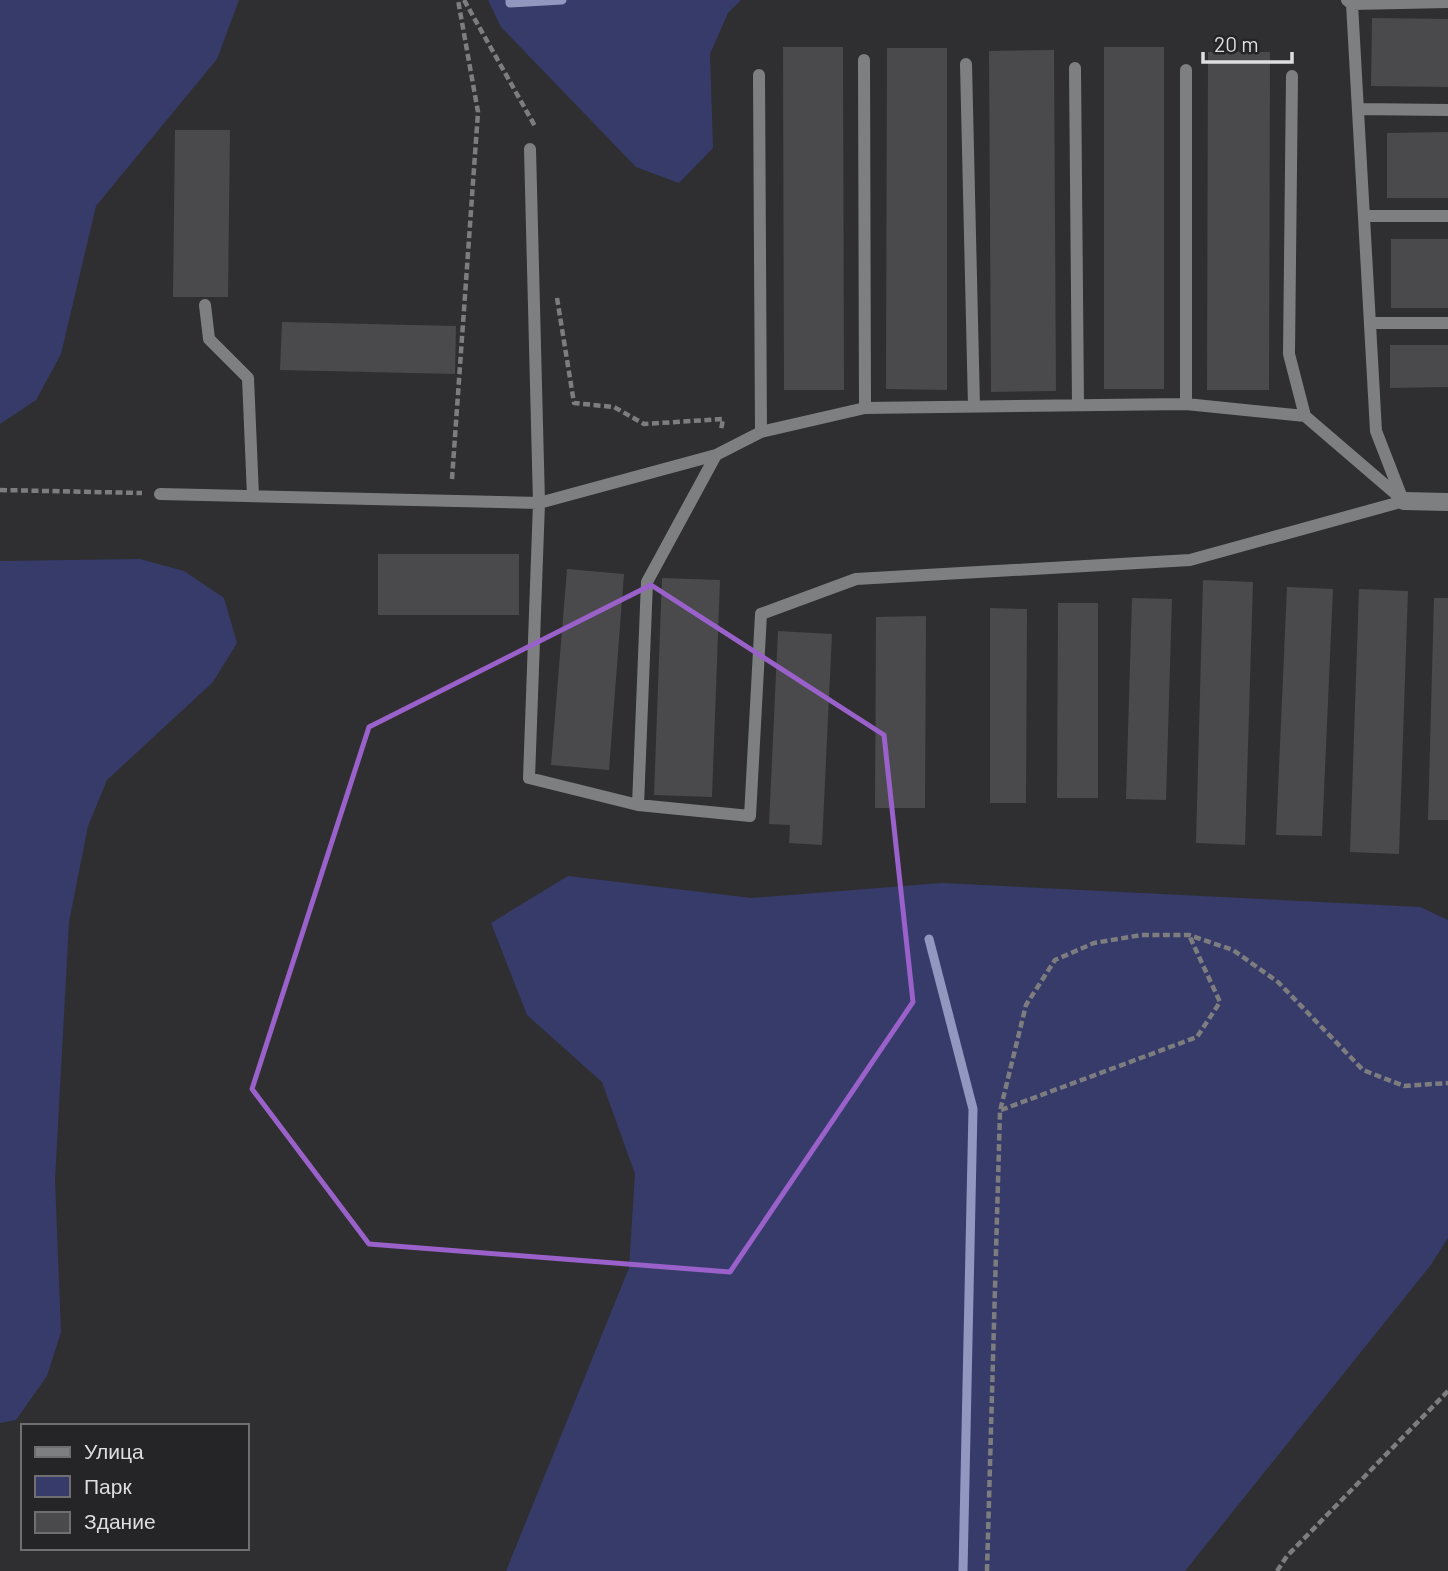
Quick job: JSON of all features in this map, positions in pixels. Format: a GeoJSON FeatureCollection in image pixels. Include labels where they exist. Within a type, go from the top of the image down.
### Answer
{"type":"FeatureCollection","features":[{"type":"Feature","properties":{"kind":"street"},"geometry":{"type":"LineString","coordinates":[[1404,501],[1448,502]]}},
{"type":"Feature","properties":{"kind":"lane"},"geometry":{"type":"LineString","coordinates":[[1404,501],[1376,431],[1350,2],[1448,2]]}},
{"type":"Feature","properties":{"kind":"lane"},"geometry":{"type":"LineString","coordinates":[[864,60],[864,408]]}},
{"type":"Feature","properties":{"kind":"lane"},"geometry":{"type":"LineString","coordinates":[[966,64],[974,406]]}},
{"type":"Feature","properties":{"kind":"lane"},"geometry":{"type":"LineString","coordinates":[[1075,68],[1078,404]]}},
{"type":"Feature","properties":{"kind":"lane"},"geometry":{"type":"LineString","coordinates":[[1186,70],[1186,404]]}},
{"type":"Feature","properties":{"kind":"lane"},"geometry":{"type":"LineString","coordinates":[[759,75],[761,432]]}},
{"type":"Feature","properties":{"kind":"lane"},"geometry":{"type":"LineString","coordinates":[[1292,76],[1289,354],[1305,416],[1404,501]]}},
{"type":"Feature","properties":{"kind":"lane"},"geometry":{"type":"LineString","coordinates":[[1358,109],[1448,110]]}},
{"type":"Feature","properties":{"kind":"lane"},"geometry":{"type":"LineString","coordinates":[[530,149],[539,503],[529,778],[638,805],[750,816],[761,614],[856,579],[1190,560],[1404,501]]}},
{"type":"Feature","properties":{"kind":"lane"},"geometry":{"type":"LineString","coordinates":[[1364,216],[1448,216]]}},
{"type":"Feature","properties":{"kind":"lane"},"geometry":{"type":"LineString","coordinates":[[205,305],[209,339],[248,378],[253,496]]}},
{"type":"Feature","properties":{"kind":"lane"},"geometry":{"type":"LineString","coordinates":[[1370,323],[1448,323]]}},
{"type":"Feature","properties":{"kind":"lane"},"geometry":{"type":"LineString","coordinates":[[160,494],[539,503],[716,455],[761,432],[864,408],[1186,404],[1305,416]]}},
{"type":"Feature","properties":{"kind":"lane"},"geometry":{"type":"LineString","coordinates":[[638,805],[647,582],[716,455]]}},
{"type":"Feature","properties":{"kind":"path"},"geometry":{"type":"LineString","coordinates":[[451,501],[478,112],[458,0]]}},
{"type":"Feature","properties":{"kind":"path"},"geometry":{"type":"LineString","coordinates":[[464,0],[538,133]]}},
{"type":"Feature","properties":{"kind":"path"},"geometry":{"type":"LineString","coordinates":[[555,286],[574,404],[614,407],[644,424],[723,419],[716,455]]}},
{"type":"Feature","properties":{"kind":"path"},"geometry":{"type":"LineString","coordinates":[[0,490],[160,494]]}},
{"type":"Feature","properties":{"kind":"path"},"geometry":{"type":"LineString","coordinates":[[987,1571],[1000,1111],[1026,1005],[1055,960],[1094,943],[1141,935],[1189,935],[1233,950],[1278,982],[1363,1070],[1405,1086],[1448,1083]]}},
{"type":"Feature","properties":{"kind":"path"},"geometry":{"type":"LineString","coordinates":[[1000,1111],[1198,1037],[1220,1002],[1189,935]]}},
{"type":"Feature","properties":{"kind":"path"},"geometry":{"type":"LineString","coordinates":[[1277,1571],[1287,1556],[1448,1391]]}},
{"type":"Feature","properties":{"kind":"highlighted area"},"geometry":{"type":"Polygon","coordinates":[[[651,585],[884,735],[913,1002],[730,1272],[369,1244],[252,1089],[369,727],[651,585]]]}},
{"type":"Feature","properties":{"kind":"green space"},"geometry":{"type":"Polygon","coordinates":[[[0,0],[239,0],[217,59],[96,206],[61,354],[36,400],[0,424],[0,0]]]}},
{"type":"Feature","properties":{"kind":"green space"},"geometry":{"type":"Polygon","coordinates":[[[488,0],[741,0],[728,13],[710,54],[713,148],[679,183],[636,167],[501,27],[488,0]]]}},
{"type":"Feature","properties":{"kind":"green space"},"geometry":{"type":"Polygon","coordinates":[[[140,559],[184,571],[224,598],[237,643],[213,682],[107,780],[88,826],[69,922],[55,1180],[61,1332],[47,1376],[16,1420],[0,1423],[0,561],[140,559]]]}},
{"type":"Feature","properties":{"kind":"green space"},"geometry":{"type":"Polygon","coordinates":[[[568,876],[751,898],[942,883],[1420,907],[1448,920],[1448,1238],[1430,1266],[1185,1571],[506,1571],[629,1268],[635,1174],[602,1082],[527,1015],[491,923],[568,876]]]}},
{"type":"Feature","properties":{"kind":"building"},"geometry":{"type":"Polygon","coordinates":[[[1372,18],[1448,19],[1448,87],[1371,86],[1372,18]]]}},
{"type":"Feature","properties":{"kind":"building"},"geometry":{"type":"Polygon","coordinates":[[[783,47],[843,47],[844,390],[784,390],[783,47]]]}},
{"type":"Feature","properties":{"kind":"building"},"geometry":{"type":"Polygon","coordinates":[[[1104,47],[1164,47],[1164,389],[1104,389],[1104,47]]]}},
{"type":"Feature","properties":{"kind":"building"},"geometry":{"type":"Polygon","coordinates":[[[887,48],[947,48],[947,390],[886,389],[887,48]]]}},
{"type":"Feature","properties":{"kind":"building"},"geometry":{"type":"Polygon","coordinates":[[[1054,50],[1056,391],[991,392],[989,51],[1054,50]]]}},
{"type":"Feature","properties":{"kind":"building"},"geometry":{"type":"Polygon","coordinates":[[[1208,52],[1270,52],[1269,390],[1207,390],[1208,52]]]}},
{"type":"Feature","properties":{"kind":"building"},"geometry":{"type":"Polygon","coordinates":[[[175,130],[230,130],[228,297],[173,297],[175,130]]]}},
{"type":"Feature","properties":{"kind":"building"},"geometry":{"type":"Polygon","coordinates":[[[1448,132],[1448,198],[1387,198],[1387,133],[1448,132]]]}},
{"type":"Feature","properties":{"kind":"building"},"geometry":{"type":"Polygon","coordinates":[[[1391,239],[1448,239],[1448,308],[1391,308],[1391,239]]]}},
{"type":"Feature","properties":{"kind":"building"},"geometry":{"type":"Polygon","coordinates":[[[282,322],[456,326],[455,374],[280,370],[282,322]]]}},
{"type":"Feature","properties":{"kind":"building"},"geometry":{"type":"Polygon","coordinates":[[[1390,345],[1448,345],[1448,387],[1390,388],[1390,345]]]}},
{"type":"Feature","properties":{"kind":"building"},"geometry":{"type":"Polygon","coordinates":[[[378,554],[519,554],[519,615],[378,615],[378,554]]]}},
{"type":"Feature","properties":{"kind":"building"},"geometry":{"type":"Polygon","coordinates":[[[567,569],[624,574],[609,770],[551,765],[567,569]]]}},
{"type":"Feature","properties":{"kind":"building"},"geometry":{"type":"Polygon","coordinates":[[[662,578],[720,580],[712,797],[654,795],[662,578]]]}},
{"type":"Feature","properties":{"kind":"building"},"geometry":{"type":"Polygon","coordinates":[[[1203,580],[1253,582],[1245,845],[1196,843],[1203,580]]]}},
{"type":"Feature","properties":{"kind":"building"},"geometry":{"type":"Polygon","coordinates":[[[1287,587],[1333,589],[1322,836],[1276,835],[1287,587]]]}},
{"type":"Feature","properties":{"kind":"building"},"geometry":{"type":"Polygon","coordinates":[[[1359,589],[1408,591],[1399,854],[1350,852],[1359,589]]]}},
{"type":"Feature","properties":{"kind":"building"},"geometry":{"type":"Polygon","coordinates":[[[1132,598],[1172,599],[1166,800],[1126,799],[1132,598]]]}},
{"type":"Feature","properties":{"kind":"building"},"geometry":{"type":"Polygon","coordinates":[[[1434,598],[1448,598],[1448,820],[1428,820],[1434,598]]]}},
{"type":"Feature","properties":{"kind":"building"},"geometry":{"type":"Polygon","coordinates":[[[1058,603],[1098,603],[1098,798],[1057,798],[1058,603]]]}},
{"type":"Feature","properties":{"kind":"building"},"geometry":{"type":"Polygon","coordinates":[[[990,608],[1027,609],[1026,803],[990,803],[990,608]]]}},
{"type":"Feature","properties":{"kind":"building"},"geometry":{"type":"Polygon","coordinates":[[[926,616],[925,808],[875,808],[876,617],[926,616]]]}},
{"type":"Feature","properties":{"kind":"building"},"geometry":{"type":"Polygon","coordinates":[[[778,631],[832,634],[822,845],[789,843],[790,825],[769,824],[778,631]]]}},
{"type":"Feature","properties":{"kind":"waterway"},"geometry":{"type":"LineString","coordinates":[[510,0],[510,3],[562,0]]}},
{"type":"Feature","properties":{"kind":"waterway"},"geometry":{"type":"LineString","coordinates":[[929,939],[973,1109],[963,1571]]}}]}
